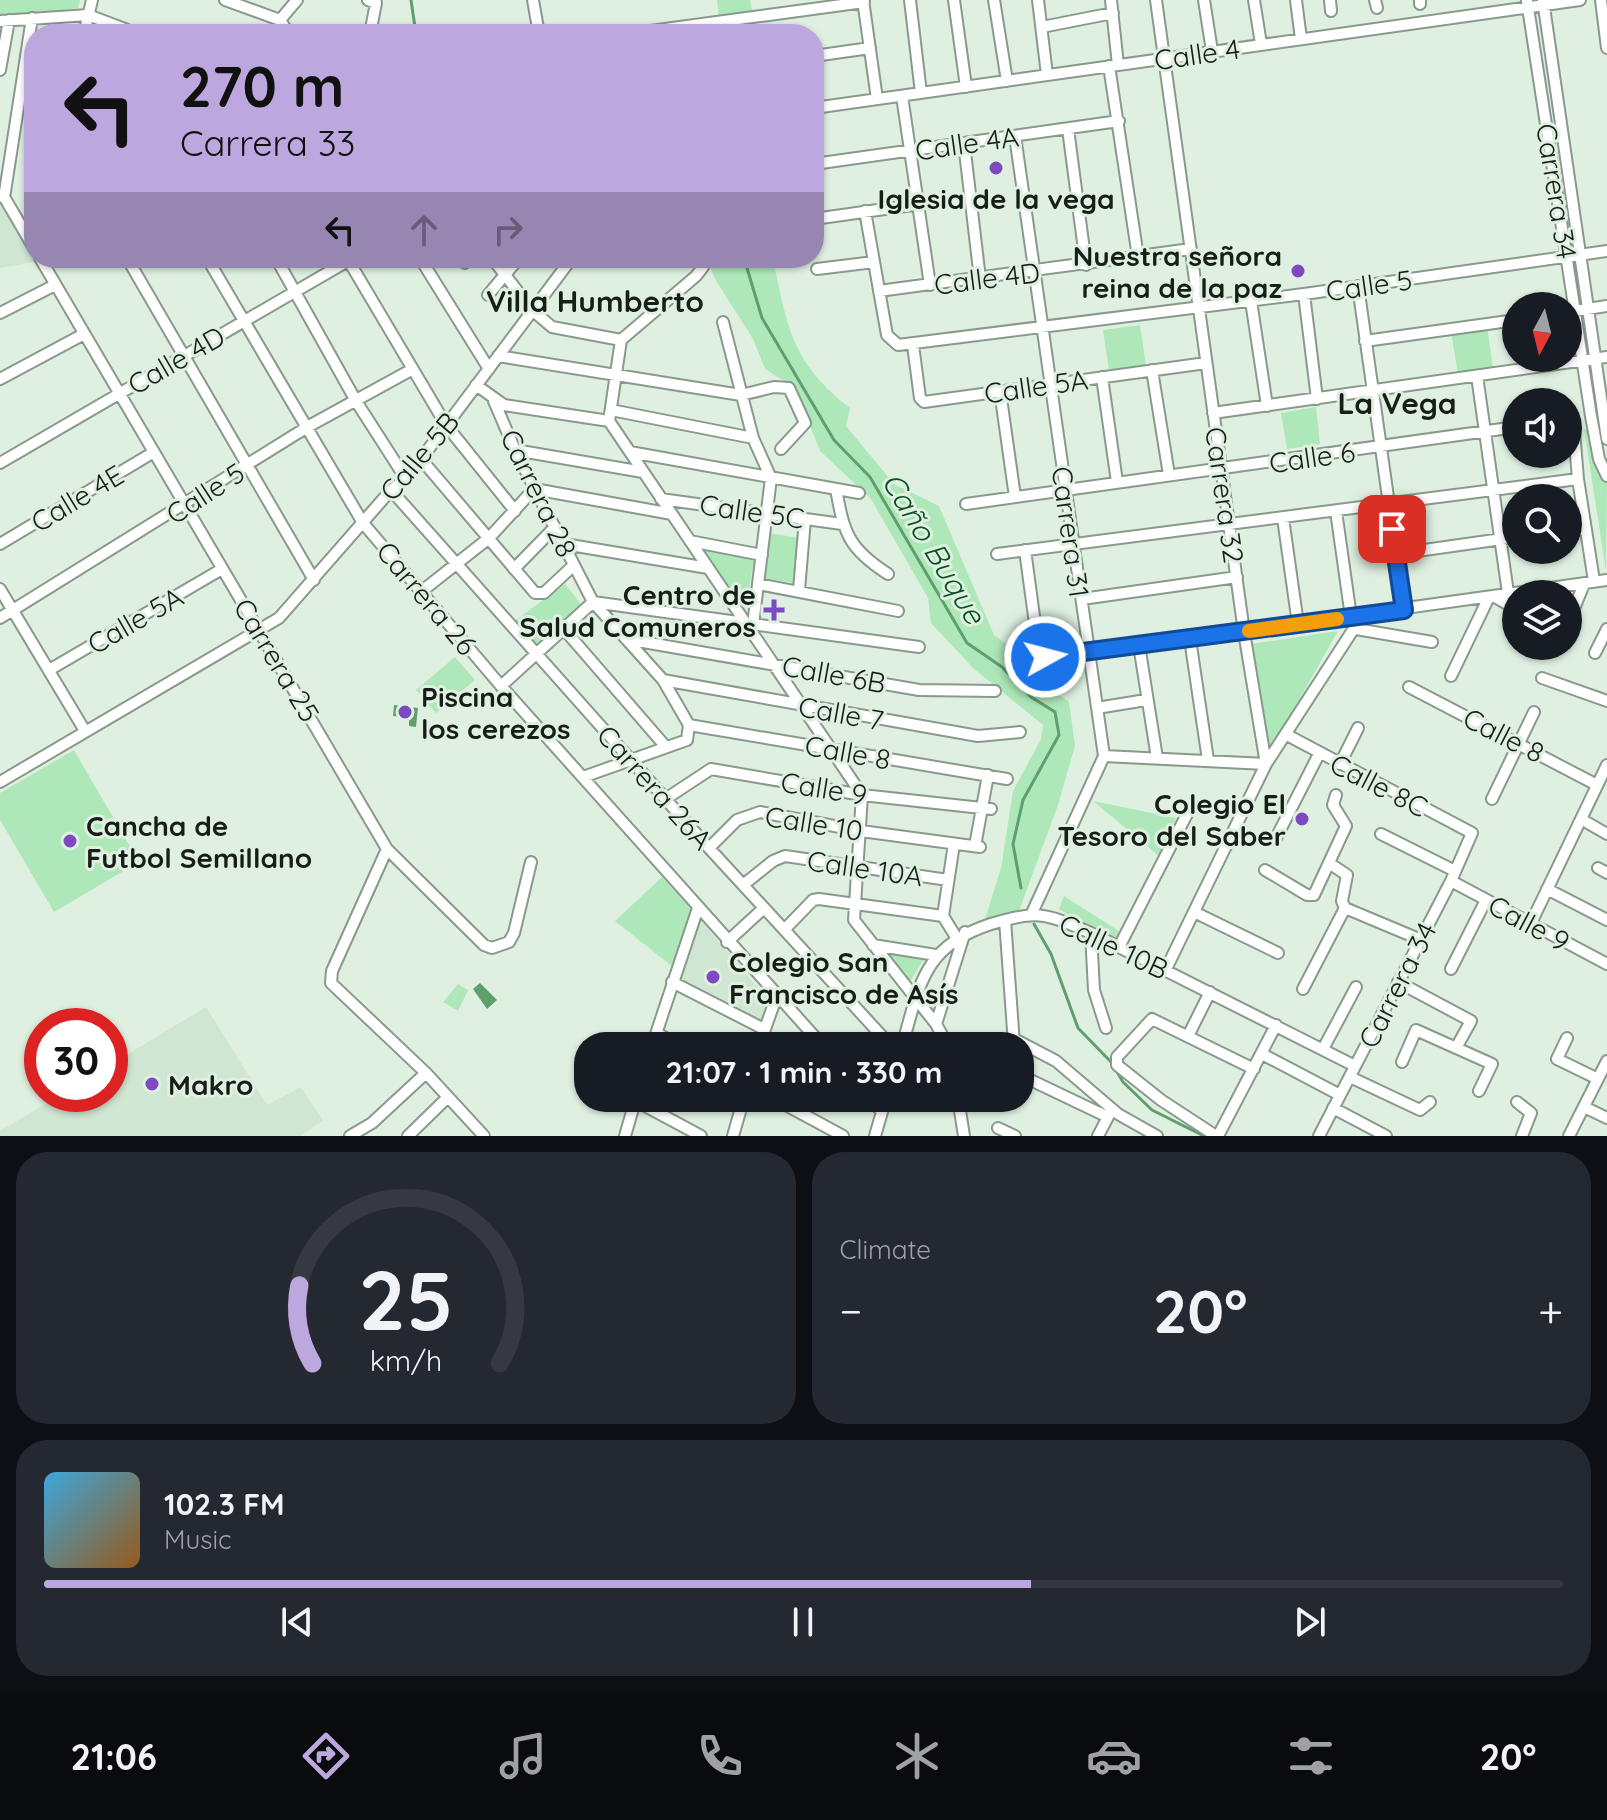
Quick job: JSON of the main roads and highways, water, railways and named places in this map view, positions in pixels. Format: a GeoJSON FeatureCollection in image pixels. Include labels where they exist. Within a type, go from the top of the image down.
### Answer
{"type":"FeatureCollection","features":[{"type":"Feature","properties":{"kind":"waterway","name":"Caño Buque"},"geometry":{"type":"LineString","coordinates":[[411,0],[415,24]]}},
{"type":"Feature","properties":{"kind":"waterway","name":"Caño Buque"},"geometry":{"type":"LineString","coordinates":[[747,268],[762,318],[834,440],[870,477],[967,643],[1002,667],[1031,697],[1055,712],[1059,735],[1023,800],[1013,844],[1021,888]]}},
{"type":"Feature","properties":{"kind":"waterway","name":"Caño Buque"},"geometry":{"type":"LineString","coordinates":[[1034,924],[1051,954],[1078,1028],[1113,1064]]}},
{"type":"Feature","properties":{"kind":"waterway","name":"Caño Buque"},"geometry":{"type":"LineString","coordinates":[[1116,1070],[1123,1082],[1152,1110],[1204,1136]]}},
{"type":"Feature","properties":{"kind":"place","name":"Iglesia de la vega"},"geometry":{"type":"Point","coordinates":[996,168]}},
{"type":"Feature","properties":{"kind":"place","name":"Nuestra señora reina de la paz"},"geometry":{"type":"Point","coordinates":[1298,271]}},
{"type":"Feature","properties":{"kind":"place","name":"Centro de Salud Comuneros"},"geometry":{"type":"Point","coordinates":[774,610]}},
{"type":"Feature","properties":{"kind":"place","name":"Piscina los cerezos"},"geometry":{"type":"Point","coordinates":[405,712]}},
{"type":"Feature","properties":{"kind":"place","name":"Colegio El Tesoro del Saber"},"geometry":{"type":"Point","coordinates":[1302,819]}},
{"type":"Feature","properties":{"kind":"place","name":"Cancha de Futbol Semillano"},"geometry":{"type":"Point","coordinates":[70,841]}},
{"type":"Feature","properties":{"kind":"place","name":"Colegio San Francisco de Asís"},"geometry":{"type":"Point","coordinates":[713,977]}},
{"type":"Feature","properties":{"kind":"place","name":"Makro"},"geometry":{"type":"Point","coordinates":[152,1084]}},
{"type":"Feature","properties":{"kind":"district","name":"Villa Humberto"},"geometry":{"type":"Point","coordinates":[595,301]}},
{"type":"Feature","properties":{"kind":"district","name":"La Vega"},"geometry":{"type":"Point","coordinates":[1397,403]}}]}
